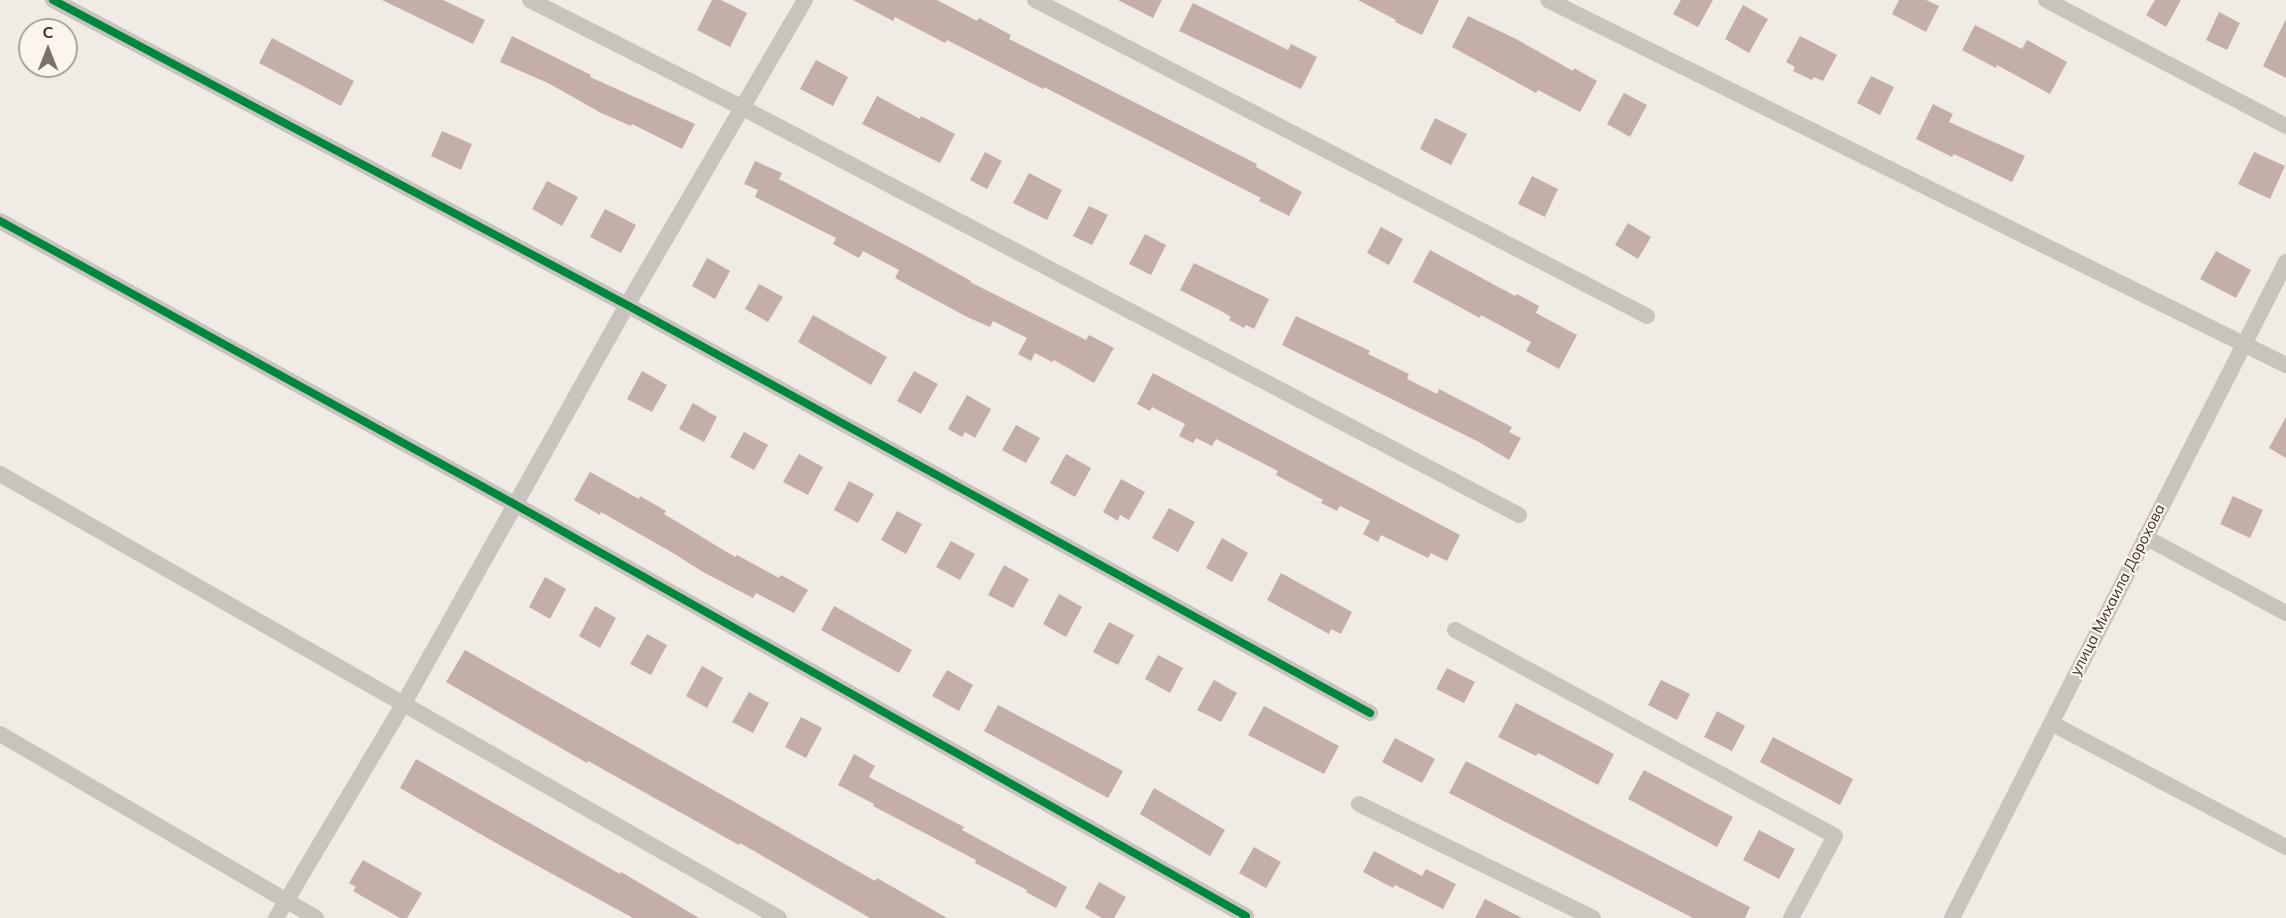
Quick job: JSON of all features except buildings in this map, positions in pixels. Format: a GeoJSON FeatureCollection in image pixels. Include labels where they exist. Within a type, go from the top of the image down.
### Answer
{"type":"FeatureCollection","features":[{"type":"Feature","properties":{"kind":"street"},"geometry":{"type":"LineString","coordinates":[[52,0],[627,306],[1370,713]]}},
{"type":"Feature","properties":{"kind":"street"},"geometry":{"type":"LineString","coordinates":[[530,0],[741,107],[1519,514]]}},
{"type":"Feature","properties":{"kind":"street"},"geometry":{"type":"LineString","coordinates":[[276,918],[404,703],[627,306],[805,0]]}},
{"type":"Feature","properties":{"kind":"street"},"geometry":{"type":"LineString","coordinates":[[1035,0],[1647,316]]}},
{"type":"Feature","properties":{"kind":"street"},"geometry":{"type":"LineString","coordinates":[[1548,0],[2286,365]]}},
{"type":"Feature","properties":{"kind":"street"},"geometry":{"type":"LineString","coordinates":[[2046,0],[2286,126]]}},
{"type":"Feature","properties":{"kind":"street"},"geometry":{"type":"LineString","coordinates":[[0,221],[516,505],[1246,916]]}},
{"type":"Feature","properties":{"kind":"street","name":"улица Михаила Дорохова"},"geometry":{"type":"LineString","coordinates":[[1957,916],[2051,723],[2286,262]]}},
{"type":"Feature","properties":{"kind":"street"},"geometry":{"type":"LineString","coordinates":[[0,474],[779,918]]}},
{"type":"Feature","properties":{"kind":"street"},"geometry":{"type":"LineString","coordinates":[[2145,537],[2286,613]]}},
{"type":"Feature","properties":{"kind":"street"},"geometry":{"type":"LineString","coordinates":[[1455,630],[1835,836],[1791,918]]}},
{"type":"Feature","properties":{"kind":"street"},"geometry":{"type":"LineString","coordinates":[[2051,723],[2286,847]]}},
{"type":"Feature","properties":{"kind":"street"},"geometry":{"type":"LineString","coordinates":[[0,734],[316,918]]}},
{"type":"Feature","properties":{"kind":"street"},"geometry":{"type":"LineString","coordinates":[[1359,804],[1593,918]]}},
{"type":"Feature","properties":{"kind":"cycle path"},"geometry":{"type":"LineString","coordinates":[[53,0],[627,305],[1370,713]]}},
{"type":"Feature","properties":{"kind":"cycle path"},"geometry":{"type":"LineString","coordinates":[[0,221],[516,505],[1246,916]]}}]}
